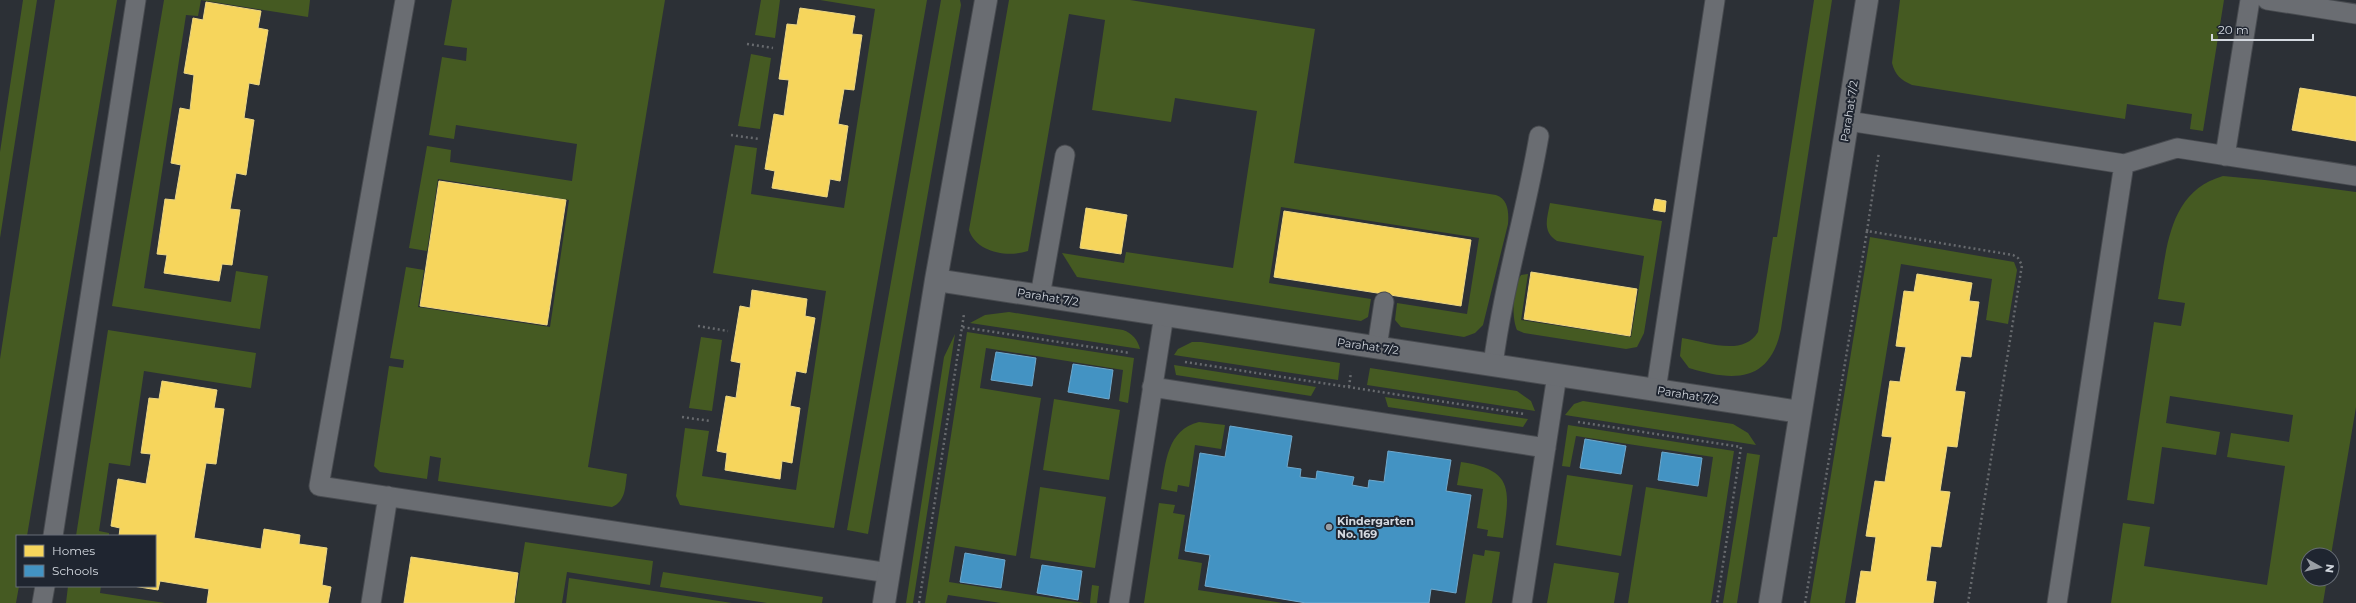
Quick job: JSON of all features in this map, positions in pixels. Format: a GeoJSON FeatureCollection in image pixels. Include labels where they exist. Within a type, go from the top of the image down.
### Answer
{"type":"FeatureCollection","features":[{"type":"Feature","properties":{"kind":"street"},"geometry":{"type":"LineString","coordinates":[[884,603],[936,280],[986,0]]}},
{"type":"Feature","properties":{"kind":"street","name":"Parahat 7/2"},"geometry":{"type":"LineString","coordinates":[[1770,603],[1867,0]]}},
{"type":"Feature","properties":{"kind":"street","name":"Parahat 7/2"},"geometry":{"type":"LineString","coordinates":[[936,280],[1800,412]]}},
{"type":"Feature","properties":{"kind":"lane"},"geometry":{"type":"LineString","coordinates":[[53,535],[136,0]]}},
{"type":"Feature","properties":{"kind":"lane"},"geometry":{"type":"LineString","coordinates":[[405,0],[319,486],[889,573]]}},
{"type":"Feature","properties":{"kind":"lane"},"geometry":{"type":"LineString","coordinates":[[1656,390],[1715,0]]}},
{"type":"Feature","properties":{"kind":"lane"},"geometry":{"type":"LineString","coordinates":[[2225,156],[2250,0]]}},
{"type":"Feature","properties":{"kind":"lane"},"geometry":{"type":"LineString","coordinates":[[2268,0],[2356,14]]}},
{"type":"Feature","properties":{"kind":"lane"},"geometry":{"type":"LineString","coordinates":[[1848,121],[2124,164],[2177,148],[2356,176]]}},
{"type":"Feature","properties":{"kind":"lane"},"geometry":{"type":"LineString","coordinates":[[1494,365],[1500,316],[1530,194],[1539,136]]}},
{"type":"Feature","properties":{"kind":"lane"},"geometry":{"type":"LineString","coordinates":[[1040,296],[1065,155]]}},
{"type":"Feature","properties":{"kind":"lane"},"geometry":{"type":"LineString","coordinates":[[2057,603],[2124,164]]}},
{"type":"Feature","properties":{"kind":"lane"},"geometry":{"type":"LineString","coordinates":[[1377,347],[1384,302]]}},
{"type":"Feature","properties":{"kind":"lane"},"geometry":{"type":"LineString","coordinates":[[1119,603],[1164,315]]}},
{"type":"Feature","properties":{"kind":"lane"},"geometry":{"type":"LineString","coordinates":[[1522,603],[1557,375]]}},
{"type":"Feature","properties":{"kind":"lane"},"geometry":{"type":"LineString","coordinates":[[1152,387],[1546,448]]}},
{"type":"Feature","properties":{"kind":"lane"},"geometry":{"type":"LineString","coordinates":[[371,603],[388,496]]}},
{"type":"Feature","properties":{"kind":"lane"},"geometry":{"type":"LineString","coordinates":[[42,603],[45,587]]}},
{"type":"Feature","properties":{"kind":"path"},"geometry":{"type":"LineString","coordinates":[[747,44],[773,48]]}},
{"type":"Feature","properties":{"kind":"path"},"geometry":{"type":"LineString","coordinates":[[1805,603],[1867,231],[1882,127]]}},
{"type":"Feature","properties":{"kind":"path"},"geometry":{"type":"LineString","coordinates":[[732,135],[759,139]]}},
{"type":"Feature","properties":{"kind":"path"},"geometry":{"type":"LineString","coordinates":[[1867,231],[2013,255],[2018,258],[2022,265],[1968,603]]}},
{"type":"Feature","properties":{"kind":"path"},"geometry":{"type":"LineString","coordinates":[[698,326],[728,331]]}},
{"type":"Feature","properties":{"kind":"path"},"geometry":{"type":"LineString","coordinates":[[919,603],[962,327],[1132,354]]}},
{"type":"Feature","properties":{"kind":"path"},"geometry":{"type":"LineString","coordinates":[[1180,361],[1527,414]]}},
{"type":"Feature","properties":{"kind":"path"},"geometry":{"type":"LineString","coordinates":[[682,417],[710,421]]}},
{"type":"Feature","properties":{"kind":"path"},"geometry":{"type":"LineString","coordinates":[[1572,422],[1741,447],[1717,603]]}},
{"type":"Feature","properties":{"kind":"green space"},"geometry":{"type":"Polygon","coordinates":[[[23,0],[37,0],[0,238],[0,152],[23,0]]]}},
{"type":"Feature","properties":{"kind":"green space"},"geometry":{"type":"Polygon","coordinates":[[[55,0],[117,0],[27,535],[16,535],[16,587],[19,587],[16,603],[0,603],[0,359],[55,0]]]}},
{"type":"Feature","properties":{"kind":"green space"},"geometry":{"type":"Polygon","coordinates":[[[164,0],[201,0],[198,16],[186,15],[144,288],[231,302],[236,271],[268,276],[260,329],[112,306],[164,0]]]}},
{"type":"Feature","properties":{"kind":"green space"},"geometry":{"type":"Polygon","coordinates":[[[201,0],[310,0],[308,17],[201,0]]]}},
{"type":"Feature","properties":{"kind":"green space"},"geometry":{"type":"Polygon","coordinates":[[[452,0],[665,0],[588,467],[627,474],[624,493],[620,501],[612,507],[438,481],[441,458],[430,456],[427,479],[380,472],[374,466],[389,366],[403,368],[404,360],[390,358],[406,267],[424,270],[418,307],[550,327],[569,200],[438,179],[427,251],[409,248],[427,146],[451,150],[450,162],[572,181],[577,144],[456,125],[454,139],[429,135],[442,57],[466,61],[467,48],[444,45],[452,0]]]}},
{"type":"Feature","properties":{"kind":"green space"},"geometry":{"type":"Polygon","coordinates":[[[761,0],[780,0],[775,38],[755,35],[761,0]]]}},
{"type":"Feature","properties":{"kind":"green space"},"geometry":{"type":"Polygon","coordinates":[[[820,0],[927,0],[834,528],[680,505],[676,496],[685,428],[709,431],[702,476],[796,490],[826,291],[713,273],[735,145],[757,148],[751,194],[844,208],[875,9],[820,0]]]}},
{"type":"Feature","properties":{"kind":"green space"},"geometry":{"type":"Polygon","coordinates":[[[941,0],[960,0],[961,5],[868,534],[847,530],[941,0]]]}},
{"type":"Feature","properties":{"kind":"green space"},"geometry":{"type":"Polygon","coordinates":[[[1009,0],[1130,0],[1315,29],[1294,163],[1496,195],[1500,197],[1507,206],[1508,224],[1483,325],[1475,333],[1464,337],[1401,327],[1395,320],[1397,303],[1467,314],[1479,238],[1281,207],[1269,283],[1371,299],[1368,317],[1361,321],[1077,277],[1062,253],[1124,263],[1126,252],[1233,268],[1257,111],[1175,98],[1171,122],[1092,110],[1105,20],[1069,14],[1028,251],[1011,254],[1002,253],[985,248],[978,244],[969,230],[1009,0]]]}},
{"type":"Feature","properties":{"kind":"green space"},"geometry":{"type":"Polygon","coordinates":[[[1814,0],[1832,0],[1781,329],[1776,346],[1768,359],[1759,368],[1748,374],[1735,376],[1721,375],[1706,373],[1689,368],[1680,356],[1682,338],[1724,346],[1734,346],[1751,340],[1758,332],[1773,237],[1777,237],[1814,0]]]}},
{"type":"Feature","properties":{"kind":"green space"},"geometry":{"type":"Polygon","coordinates":[[[1900,0],[2224,0],[2203,131],[2190,129],[2192,114],[2127,104],[2125,119],[1912,85],[1899,77],[1892,63],[1900,0]]]}},
{"type":"Feature","properties":{"kind":"green space"},"geometry":{"type":"Polygon","coordinates":[[[751,54],[771,58],[760,129],[738,126],[751,54]]]}},
{"type":"Feature","properties":{"kind":"green space"},"geometry":{"type":"Polygon","coordinates":[[[2223,176],[2356,192],[2356,407],[2332,547],[2300,547],[2300,587],[2326,587],[2323,603],[2111,603],[2123,523],[2150,527],[2144,566],[2267,585],[2285,466],[2227,457],[2231,433],[2289,442],[2293,415],[2170,396],[2166,423],[2220,432],[2216,455],[2162,447],[2154,504],[2127,500],[2154,322],[2181,326],[2185,303],[2158,299],[2168,243],[2180,209],[2190,195],[2204,184],[2223,176]]]}},
{"type":"Feature","properties":{"kind":"green space"},"geometry":{"type":"Polygon","coordinates":[[[1550,203],[1662,221],[1644,333],[1637,347],[1626,349],[1524,333],[1517,330],[1514,318],[1516,287],[1521,275],[1528,274],[1521,320],[1631,337],[1644,256],[1557,241],[1552,237],[1547,229],[1550,203]]]}},
{"type":"Feature","properties":{"kind":"green space"},"geometry":{"type":"Polygon","coordinates":[[[1870,237],[2014,262],[2017,270],[2008,324],[1986,320],[1992,279],[1901,264],[1845,603],[1810,603],[1870,237]]]}},
{"type":"Feature","properties":{"kind":"green space"},"geometry":{"type":"Polygon","coordinates":[[[1009,312],[1123,330],[1134,337],[1140,349],[970,323],[985,315],[1009,312]]]}},
{"type":"Feature","properties":{"kind":"green space"},"geometry":{"type":"Polygon","coordinates":[[[108,330],[256,353],[251,388],[144,371],[130,466],[109,463],[99,531],[109,533],[109,535],[76,535],[108,330]]]}},
{"type":"Feature","properties":{"kind":"green space"},"geometry":{"type":"Polygon","coordinates":[[[967,332],[1134,358],[1128,403],[1119,401],[1123,370],[986,348],[980,388],[1041,398],[1016,556],[955,546],[949,582],[1084,603],[1001,603],[948,595],[946,603],[925,603],[967,332]]]}},
{"type":"Feature","properties":{"kind":"green space"},"geometry":{"type":"Polygon","coordinates":[[[955,334],[913,603],[906,603],[944,357],[955,334]]]}},
{"type":"Feature","properties":{"kind":"green space"},"geometry":{"type":"Polygon","coordinates":[[[701,337],[722,340],[712,411],[689,408],[701,337]]]}},
{"type":"Feature","properties":{"kind":"green space"},"geometry":{"type":"Polygon","coordinates":[[[1192,342],[1201,342],[1340,363],[1338,380],[1174,355],[1178,349],[1192,342]]]}},
{"type":"Feature","properties":{"kind":"green space"},"geometry":{"type":"Polygon","coordinates":[[[1174,365],[1316,387],[1311,396],[1176,375],[1174,365]]]}},
{"type":"Feature","properties":{"kind":"green space"},"geometry":{"type":"Polygon","coordinates":[[[1370,368],[1517,391],[1531,401],[1535,411],[1367,385],[1370,368]]]}},
{"type":"Feature","properties":{"kind":"green space"},"geometry":{"type":"Polygon","coordinates":[[[1385,397],[1528,419],[1523,427],[1388,407],[1385,397]]]}},
{"type":"Feature","properties":{"kind":"green space"},"geometry":{"type":"Polygon","coordinates":[[[1054,399],[1120,410],[1109,480],[1043,470],[1054,399]]]}},
{"type":"Feature","properties":{"kind":"green space"},"geometry":{"type":"Polygon","coordinates":[[[1583,401],[1733,424],[1748,433],[1756,445],[1565,415],[1574,404],[1583,401]]]}},
{"type":"Feature","properties":{"kind":"green space"},"geometry":{"type":"Polygon","coordinates":[[[1199,422],[1225,425],[1221,449],[1195,445],[1189,487],[1178,485],[1177,492],[1161,489],[1167,458],[1174,440],[1180,432],[1188,426],[1199,422]]]}},
{"type":"Feature","properties":{"kind":"green space"},"geometry":{"type":"Polygon","coordinates":[[[1568,425],[1734,451],[1711,603],[1628,603],[1646,487],[1707,497],[1713,457],[1576,436],[1570,467],[1562,466],[1568,425]]]}},
{"type":"Feature","properties":{"kind":"green space"},"geometry":{"type":"Polygon","coordinates":[[[1747,453],[1760,455],[1737,603],[1723,603],[1747,453]]]}},
{"type":"Feature","properties":{"kind":"green space"},"geometry":{"type":"Polygon","coordinates":[[[1461,462],[1492,471],[1500,477],[1505,486],[1507,508],[1503,538],[1487,536],[1488,530],[1477,528],[1483,489],[1457,485],[1461,462]]]}},
{"type":"Feature","properties":{"kind":"green space"},"geometry":{"type":"Polygon","coordinates":[[[1567,475],[1633,485],[1621,556],[1556,545],[1567,475]]]}},
{"type":"Feature","properties":{"kind":"green space"},"geometry":{"type":"Polygon","coordinates":[[[1040,487],[1106,497],[1095,568],[1030,558],[1040,487]]]}},
{"type":"Feature","properties":{"kind":"green space"},"geometry":{"type":"Polygon","coordinates":[[[1159,503],[1175,505],[1173,513],[1185,515],[1178,559],[1202,563],[1198,590],[1283,603],[1144,603],[1159,503]]]}},
{"type":"Feature","properties":{"kind":"green space"},"geometry":{"type":"Polygon","coordinates":[[[525,542],[653,561],[650,585],[567,572],[562,603],[515,603],[525,542]]]}},
{"type":"Feature","properties":{"kind":"green space"},"geometry":{"type":"Polygon","coordinates":[[[1485,550],[1500,552],[1492,603],[1465,603],[1473,554],[1484,556],[1485,550]]]}},
{"type":"Feature","properties":{"kind":"green space"},"geometry":{"type":"Polygon","coordinates":[[[1554,563],[1619,573],[1614,603],[1547,603],[1554,563]]]}},
{"type":"Feature","properties":{"kind":"green space"},"geometry":{"type":"Polygon","coordinates":[[[663,572],[823,597],[822,603],[767,603],[660,587],[663,572]]]}},
{"type":"Feature","properties":{"kind":"green space"},"geometry":{"type":"Polygon","coordinates":[[[569,578],[732,603],[566,603],[569,578]]]}},
{"type":"Feature","properties":{"kind":"green space"},"geometry":{"type":"Polygon","coordinates":[[[1092,585],[1099,586],[1097,603],[1090,603],[1092,585]]]}},
{"type":"Feature","properties":{"kind":"green space"},"geometry":{"type":"Polygon","coordinates":[[[68,587],[101,587],[100,593],[165,603],[66,603],[68,587]]]}},
{"type":"Feature","properties":{"kind":"building: Homes"},"geometry":{"type":"Polygon","coordinates":[[[206,2],[261,11],[258,28],[268,30],[259,85],[249,83],[244,118],[254,120],[246,175],[236,173],[230,209],[240,210],[232,265],[222,264],[219,281],[164,273],[167,255],[157,254],[165,199],[175,200],[181,165],[171,163],[180,108],[190,110],[194,75],[184,73],[193,18],[203,20],[206,2]]]}},
{"type":"Feature","properties":{"kind":"building: Homes"},"geometry":{"type":"Polygon","coordinates":[[[800,8],[855,16],[852,34],[862,35],[854,90],[844,89],[838,124],[848,126],[840,181],[830,179],[827,197],[772,188],[775,171],[765,169],[774,114],[784,116],[789,80],[779,79],[787,24],[797,25],[800,8]]]}},
{"type":"Feature","properties":{"kind":"building: Homes"},"geometry":{"type":"Polygon","coordinates":[[[2300,88],[2356,97],[2356,141],[2292,130],[2300,88]]]}},
{"type":"Feature","properties":{"kind":"building: Homes"},"geometry":{"type":"Polygon","coordinates":[[[439,181],[566,200],[547,325],[420,306],[439,181]]]}},
{"type":"Feature","properties":{"kind":"building: Homes"},"geometry":{"type":"Polygon","coordinates":[[[1655,199],[1666,201],[1665,212],[1653,210],[1655,199]]]}},
{"type":"Feature","properties":{"kind":"building: Homes"},"geometry":{"type":"Polygon","coordinates":[[[1086,208],[1127,215],[1121,254],[1080,248],[1086,208]]]}},
{"type":"Feature","properties":{"kind":"building: Homes"},"geometry":{"type":"Polygon","coordinates":[[[1284,211],[1471,240],[1461,306],[1274,277],[1284,211]]]}},
{"type":"Feature","properties":{"kind":"building: Homes"},"geometry":{"type":"Polygon","coordinates":[[[1531,272],[1637,289],[1630,336],[1524,319],[1531,272]]]}},
{"type":"Feature","properties":{"kind":"building: Homes"},"geometry":{"type":"Polygon","coordinates":[[[1917,274],[1972,283],[1969,301],[1979,302],[1971,357],[1961,356],[1955,391],[1965,392],[1957,447],[1947,446],[1940,491],[1950,492],[1941,547],[1931,546],[1926,581],[1936,582],[1933,603],[1856,603],[1861,571],[1871,572],[1876,537],[1866,536],[1875,481],[1885,482],[1892,437],[1882,436],[1890,381],[1900,382],[1906,347],[1896,346],[1904,291],[1914,292],[1917,274]]]}},
{"type":"Feature","properties":{"kind":"building: Homes"},"geometry":{"type":"Polygon","coordinates":[[[752,290],[807,299],[805,316],[815,318],[806,373],[796,371],[790,406],[800,408],[792,463],[782,461],[780,479],[725,470],[727,453],[717,451],[726,396],[736,398],[741,363],[731,361],[740,306],[750,308],[752,290]]]}},
{"type":"Feature","properties":{"kind":"building: Homes"},"geometry":{"type":"Polygon","coordinates":[[[162,381],[217,390],[214,408],[224,409],[216,464],[206,463],[194,538],[261,549],[264,529],[300,535],[299,544],[327,548],[322,585],[331,587],[328,603],[207,603],[209,589],[160,581],[158,590],[139,587],[156,587],[156,535],[119,535],[120,528],[111,526],[118,479],[146,484],[151,454],[141,453],[149,398],[159,399],[162,381]]]}},
{"type":"Feature","properties":{"kind":"building: Homes"},"geometry":{"type":"Polygon","coordinates":[[[411,557],[518,573],[514,603],[404,603],[411,557]]]}},
{"type":"Feature","properties":{"kind":"building: Schools"},"geometry":{"type":"Polygon","coordinates":[[[996,352],[1036,358],[1032,386],[991,380],[996,352]]]}},
{"type":"Feature","properties":{"kind":"building: Schools"},"geometry":{"type":"Polygon","coordinates":[[[1073,364],[1113,370],[1109,399],[1068,392],[1073,364]]]}},
{"type":"Feature","properties":{"kind":"building: Schools"},"geometry":{"type":"Polygon","coordinates":[[[1230,426],[1292,436],[1287,467],[1301,469],[1300,477],[1316,479],[1317,471],[1354,477],[1352,485],[1368,488],[1369,480],[1384,482],[1388,451],[1451,460],[1446,491],[1471,495],[1456,593],[1431,589],[1429,603],[1306,603],[1205,586],[1210,555],[1185,551],[1200,453],[1225,457],[1230,426]]]}},
{"type":"Feature","properties":{"kind":"building: Schools"},"geometry":{"type":"Polygon","coordinates":[[[1585,439],[1626,446],[1621,474],[1580,468],[1585,439]]]}},
{"type":"Feature","properties":{"kind":"building: Schools"},"geometry":{"type":"Polygon","coordinates":[[[1662,452],[1702,458],[1698,486],[1658,480],[1662,452]]]}},
{"type":"Feature","properties":{"kind":"building: Schools"},"geometry":{"type":"Polygon","coordinates":[[[965,553],[1005,560],[1001,588],[960,582],[965,553]]]}},
{"type":"Feature","properties":{"kind":"building: Schools"},"geometry":{"type":"Polygon","coordinates":[[[1042,565],[1082,571],[1078,600],[1037,593],[1042,565]]]}},
{"type":"Feature","properties":{"kind":"place","name":"Kindergarten No. 169"},"geometry":{"type":"Point","coordinates":[1329,527]}}]}
